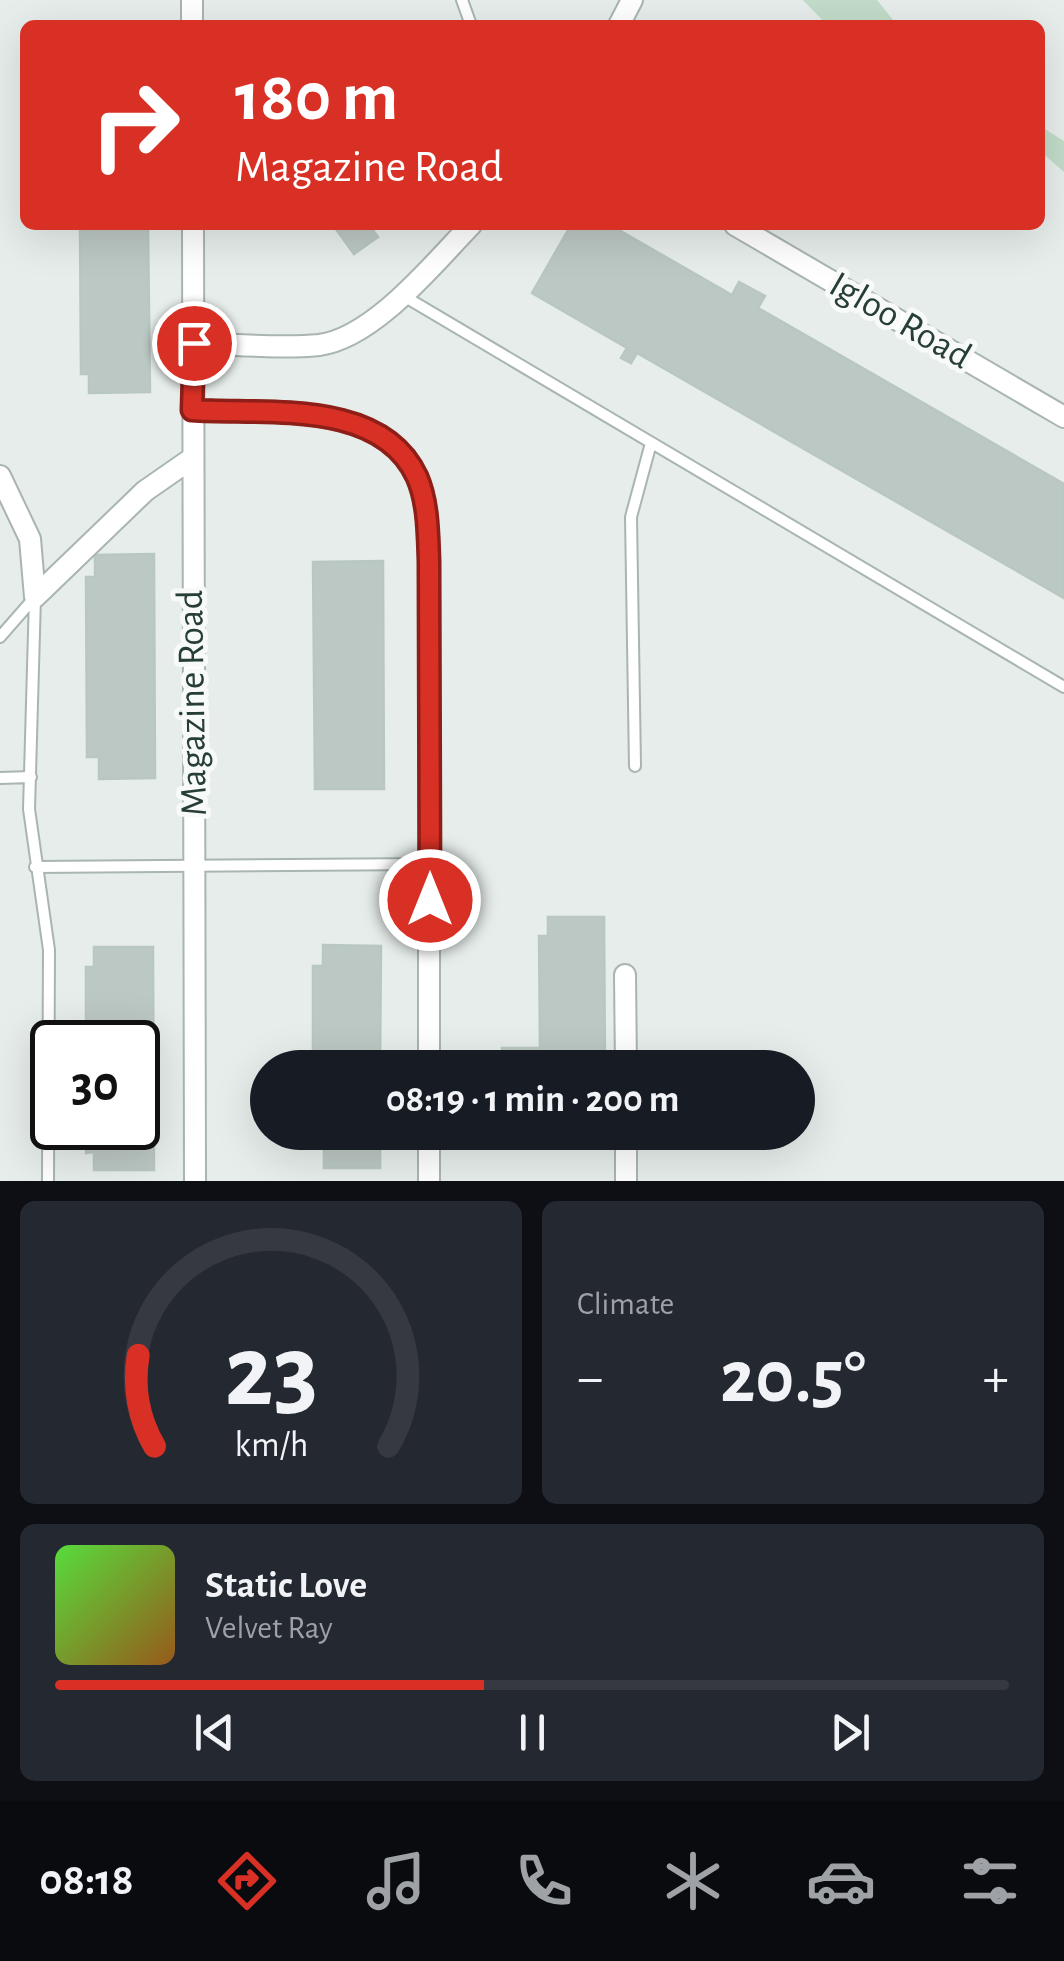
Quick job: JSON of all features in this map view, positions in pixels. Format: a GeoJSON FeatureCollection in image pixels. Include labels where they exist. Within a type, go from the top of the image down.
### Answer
{"type":"FeatureCollection","features":[{"type":"Feature","properties":{"kind":"street","name":"Magazine Road"},"geometry":{"type":"LineString","coordinates":[[193,230],[195,1181]]}},
{"type":"Feature","properties":{"kind":"street"},"geometry":{"type":"LineString","coordinates":[[194,343],[319,345],[342,339],[401,295],[466,230]]}},
{"type":"Feature","properties":{"kind":"street","name":"Igloo Road"},"geometry":{"type":"LineString","coordinates":[[745,230],[1064,417]]}},
{"type":"Feature","properties":{"kind":"street"},"geometry":{"type":"LineString","coordinates":[[192,410],[342,419],[373,428],[396,445],[418,479],[426,511],[429,561],[429,1050]]}},
{"type":"Feature","properties":{"kind":"street"},"geometry":{"type":"LineString","coordinates":[[36,596],[145,491],[192,459]]}},
{"type":"Feature","properties":{"kind":"street"},"geometry":{"type":"LineString","coordinates":[[0,476],[30,539],[36,596]]}},
{"type":"Feature","properties":{"kind":"street"},"geometry":{"type":"LineString","coordinates":[[626,975],[626,1050]]}},
{"type":"Feature","properties":{"kind":"street"},"geometry":{"type":"LineString","coordinates":[[429,1150],[429,1181]]}},
{"type":"Feature","properties":{"kind":"street"},"geometry":{"type":"LineString","coordinates":[[626,1150],[626,1181]]}},
{"type":"Feature","properties":{"kind":"lane"},"geometry":{"type":"LineString","coordinates":[[401,295],[1064,687]]}},
{"type":"Feature","properties":{"kind":"lane"},"geometry":{"type":"LineString","coordinates":[[635,766],[630,517],[651,443]]}},
{"type":"Feature","properties":{"kind":"lane"},"geometry":{"type":"LineString","coordinates":[[0,638],[36,596]]}},
{"type":"Feature","properties":{"kind":"lane"},"geometry":{"type":"LineString","coordinates":[[36,596],[30,777],[35,867],[49,950],[48,1181]]}},
{"type":"Feature","properties":{"kind":"lane"},"geometry":{"type":"LineString","coordinates":[[0,778],[30,777]]}},
{"type":"Feature","properties":{"kind":"lane"},"geometry":{"type":"LineString","coordinates":[[35,867],[430,864]]}},
{"type":"Feature","properties":{"kind":"green space"},"geometry":{"type":"Polygon","coordinates":[[[803,0],[877,0],[893,20],[822,20],[803,0]]]}},
{"type":"Feature","properties":{"kind":"green space"},"geometry":{"type":"Polygon","coordinates":[[[1045,129],[1064,141],[1064,172],[1045,155],[1045,129]]]}},
{"type":"Feature","properties":{"kind":"building"},"geometry":{"type":"Polygon","coordinates":[[[80,230],[148,230],[150,392],[89,393],[89,374],[81,374],[80,230]]]}},
{"type":"Feature","properties":{"kind":"building"},"geometry":{"type":"Polygon","coordinates":[[[337,230],[373,230],[378,237],[354,254],[337,230]]]}},
{"type":"Feature","properties":{"kind":"building"},"geometry":{"type":"Polygon","coordinates":[[[568,230],[619,230],[732,295],[739,282],[765,296],[758,308],[1064,484],[1064,598],[637,353],[631,363],[621,358],[627,348],[532,293],[568,230]]]}},
{"type":"Feature","properties":{"kind":"building"},"geometry":{"type":"Polygon","coordinates":[[[154,554],[155,778],[99,779],[99,757],[87,757],[86,577],[95,577],[95,555],[154,554]]]}},
{"type":"Feature","properties":{"kind":"building"},"geometry":{"type":"Polygon","coordinates":[[[383,561],[384,789],[315,789],[313,562],[383,561]]]}},
{"type":"Feature","properties":{"kind":"building"},"geometry":{"type":"Polygon","coordinates":[[[548,917],[604,917],[605,1050],[502,1050],[540,1048],[539,936],[548,936],[548,917]]]}},
{"type":"Feature","properties":{"kind":"building"},"geometry":{"type":"Polygon","coordinates":[[[323,945],[381,946],[380,1050],[313,1050],[313,966],[323,966],[323,945]]]}},
{"type":"Feature","properties":{"kind":"building"},"geometry":{"type":"Polygon","coordinates":[[[94,947],[153,947],[153,1020],[86,1020],[86,967],[94,967],[94,947]]]}},
{"type":"Feature","properties":{"kind":"building"},"geometry":{"type":"Polygon","coordinates":[[[86,1150],[154,1150],[154,1170],[94,1170],[94,1152],[86,1150]]]}},
{"type":"Feature","properties":{"kind":"building"},"geometry":{"type":"Polygon","coordinates":[[[324,1150],[380,1150],[380,1168],[324,1168],[324,1150]]]}},
{"type":"Feature","properties":{"kind":"route"},"geometry":{"type":"LineString","coordinates":[[194,343],[192,410],[342,419],[373,428],[396,445],[418,479],[426,511],[429,561],[430,900]]}}]}
